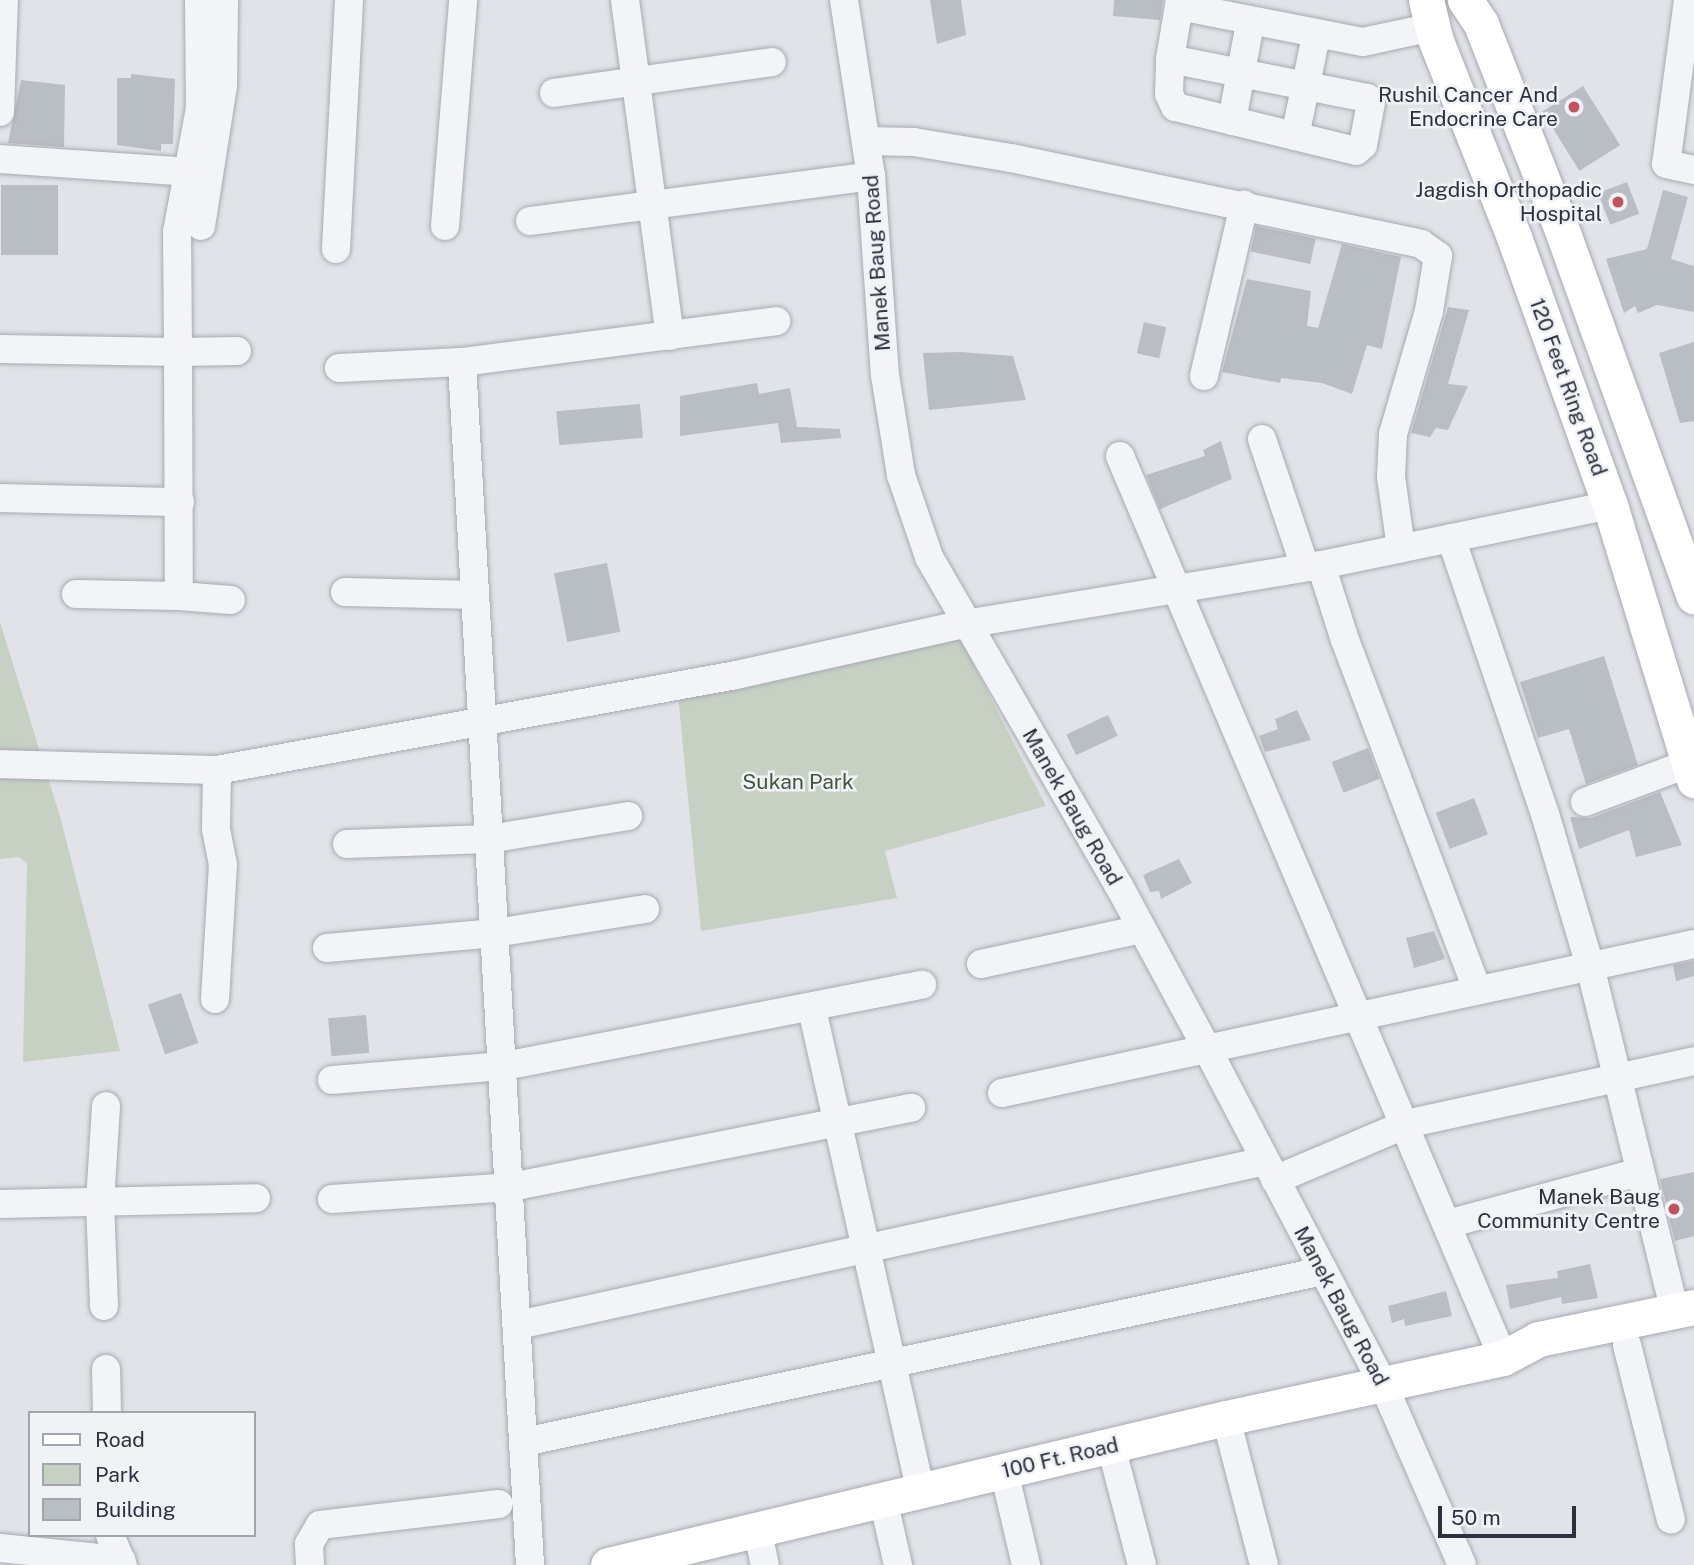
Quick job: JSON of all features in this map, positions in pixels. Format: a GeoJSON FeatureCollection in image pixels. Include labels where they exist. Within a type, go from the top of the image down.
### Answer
{"type":"FeatureCollection","features":[{"type":"Feature","properties":{"kind":"main road"},"geometry":{"type":"LineString","coordinates":[[1465,0],[1481,24],[1559,222],[1691,578]]}},
{"type":"Feature","properties":{"kind":"main road","name":"120 Feet Ring Road"},"geometry":{"type":"LineString","coordinates":[[1429,14],[1610,505],[1691,772]]}},
{"type":"Feature","properties":{"kind":"main road","name":"100 Ft. Road"},"geometry":{"type":"LineString","coordinates":[[1508,1356],[1544,1362],[1627,1345],[1688,1316]]}},
{"type":"Feature","properties":{"kind":"main road","name":"100 Ft. Road"},"geometry":{"type":"LineString","coordinates":[[622,1563],[757,1528],[1226,1418],[1508,1356],[1538,1339],[1688,1316]]}},
{"type":"Feature","properties":{"kind":"street"},"geometry":{"type":"LineString","coordinates":[[0,112],[4,0]]}},
{"type":"Feature","properties":{"kind":"street"},"geometry":{"type":"LineString","coordinates":[[179,596],[177,232],[200,108],[199,0]]}},
{"type":"Feature","properties":{"kind":"street"},"geometry":{"type":"LineString","coordinates":[[201,226],[223,86],[224,0]]}},
{"type":"Feature","properties":{"kind":"street"},"geometry":{"type":"LineString","coordinates":[[336,249],[349,0]]}},
{"type":"Feature","properties":{"kind":"street"},"geometry":{"type":"LineString","coordinates":[[445,226],[463,0]]}},
{"type":"Feature","properties":{"kind":"street"},"geometry":{"type":"LineString","coordinates":[[625,0],[670,336]]}},
{"type":"Feature","properties":{"kind":"street","name":"Manek Baug Road"},"geometry":{"type":"LineString","coordinates":[[844,0],[871,176],[885,375],[901,475],[929,557],[964,624],[1141,929],[1206,1047],[1383,1384],[1462,1565]]}},
{"type":"Feature","properties":{"kind":"street"},"geometry":{"type":"LineString","coordinates":[[1688,0],[1666,164],[1694,170]]}},
{"type":"Feature","properties":{"kind":"street"},"geometry":{"type":"LineString","coordinates":[[1170,59],[1370,100],[1363,145],[1356,151],[1231,121],[1170,102],[1170,59],[1179,3],[1250,23],[1363,42],[1429,14]]}},
{"type":"Feature","properties":{"kind":"street"},"geometry":{"type":"LineString","coordinates":[[1231,121],[1250,23]]}},
{"type":"Feature","properties":{"kind":"street"},"geometry":{"type":"LineString","coordinates":[[1295,136],[1315,36]]}},
{"type":"Feature","properties":{"kind":"street"},"geometry":{"type":"LineString","coordinates":[[554,93],[635,79],[772,62]]}},
{"type":"Feature","properties":{"kind":"street"},"geometry":{"type":"LineString","coordinates":[[866,141],[914,142],[1011,158],[1421,244],[1437,256],[1429,311],[1393,434],[1391,477],[1401,548]]}},
{"type":"Feature","properties":{"kind":"street"},"geometry":{"type":"LineString","coordinates":[[0,159],[174,171]]}},
{"type":"Feature","properties":{"kind":"street"},"geometry":{"type":"LineString","coordinates":[[530,221],[653,202],[871,176]]}},
{"type":"Feature","properties":{"kind":"street"},"geometry":{"type":"LineString","coordinates":[[1204,376],[1244,205]]}},
{"type":"Feature","properties":{"kind":"street"},"geometry":{"type":"LineString","coordinates":[[339,368],[463,362],[776,321]]}},
{"type":"Feature","properties":{"kind":"street"},"geometry":{"type":"LineString","coordinates":[[0,349],[237,351]]}},
{"type":"Feature","properties":{"kind":"street"},"geometry":{"type":"LineString","coordinates":[[463,362],[530,1565]]}},
{"type":"Feature","properties":{"kind":"street"},"geometry":{"type":"LineString","coordinates":[[1262,439],[1349,653],[1476,990]]}},
{"type":"Feature","properties":{"kind":"street"},"geometry":{"type":"LineString","coordinates":[[1120,456],[1447,1224],[1508,1356]]}},
{"type":"Feature","properties":{"kind":"street"},"geometry":{"type":"LineString","coordinates":[[0,498],[180,502]]}},
{"type":"Feature","properties":{"kind":"street"},"geometry":{"type":"LineString","coordinates":[[0,764],[217,769],[736,676],[964,624],[1313,566],[1610,505]]}},
{"type":"Feature","properties":{"kind":"street"},"geometry":{"type":"LineString","coordinates":[[1451,538],[1545,814],[1590,966],[1640,1172],[1688,1316]]}},
{"type":"Feature","properties":{"kind":"street"},"geometry":{"type":"LineString","coordinates":[[345,592],[475,595]]}},
{"type":"Feature","properties":{"kind":"street"},"geometry":{"type":"LineString","coordinates":[[76,594],[231,600]]}},
{"type":"Feature","properties":{"kind":"street"},"geometry":{"type":"LineString","coordinates":[[215,999],[223,865],[216,829],[217,769]]}},
{"type":"Feature","properties":{"kind":"street"},"geometry":{"type":"LineString","coordinates":[[1586,802],[1691,772]]}},
{"type":"Feature","properties":{"kind":"street"},"geometry":{"type":"LineString","coordinates":[[347,844],[489,839],[628,817]]}},
{"type":"Feature","properties":{"kind":"street"},"geometry":{"type":"LineString","coordinates":[[327,948],[495,933],[645,909]]}},
{"type":"Feature","properties":{"kind":"street"},"geometry":{"type":"LineString","coordinates":[[981,964],[1141,929]]}},
{"type":"Feature","properties":{"kind":"street"},"geometry":{"type":"LineString","coordinates":[[1002,1093],[1694,944]]}},
{"type":"Feature","properties":{"kind":"street"},"geometry":{"type":"LineString","coordinates":[[332,1080],[504,1066],[812,1009],[922,985]]}},
{"type":"Feature","properties":{"kind":"street"},"geometry":{"type":"LineString","coordinates":[[812,1009],[920,1490]]}},
{"type":"Feature","properties":{"kind":"street"},"geometry":{"type":"LineString","coordinates":[[518,1325],[866,1248],[1270,1170],[1406,1124],[1694,1061]]}},
{"type":"Feature","properties":{"kind":"street"},"geometry":{"type":"LineString","coordinates":[[104,1306],[100,1202],[106,1106]]}},
{"type":"Feature","properties":{"kind":"street"},"geometry":{"type":"LineString","coordinates":[[332,1199],[511,1187],[838,1125],[911,1108]]}},
{"type":"Feature","properties":{"kind":"street"},"geometry":{"type":"LineString","coordinates":[[1447,1224],[1640,1172]]}},
{"type":"Feature","properties":{"kind":"street"},"geometry":{"type":"LineString","coordinates":[[0,1204],[256,1198]]}},
{"type":"Feature","properties":{"kind":"street"},"geometry":{"type":"LineString","coordinates":[[524,1442],[1323,1271]]}},
{"type":"Feature","properties":{"kind":"street"},"geometry":{"type":"LineString","coordinates":[[1627,1345],[1671,1520]]}},
{"type":"Feature","properties":{"kind":"street"},"geometry":{"type":"LineString","coordinates":[[106,1369],[107,1411]]}},
{"type":"Feature","properties":{"kind":"street"},"geometry":{"type":"LineString","coordinates":[[1226,1418],[1264,1565]]}},
{"type":"Feature","properties":{"kind":"street"},"geometry":{"type":"LineString","coordinates":[[1111,1446],[1142,1565]]}},
{"type":"Feature","properties":{"kind":"street"},"geometry":{"type":"LineString","coordinates":[[1004,1471],[1026,1565]]}},
{"type":"Feature","properties":{"kind":"street"},"geometry":{"type":"LineString","coordinates":[[883,1499],[898,1565]]}},
{"type":"Feature","properties":{"kind":"street"},"geometry":{"type":"LineString","coordinates":[[310,1565],[309,1544],[320,1525],[499,1504]]}},
{"type":"Feature","properties":{"kind":"street"},"geometry":{"type":"LineString","coordinates":[[757,1528],[765,1565]]}},
{"type":"Feature","properties":{"kind":"street"},"geometry":{"type":"LineString","coordinates":[[0,1548],[118,1554]]}},
{"type":"Feature","properties":{"kind":"green space"},"geometry":{"type":"Polygon","coordinates":[[[0,622],[61,820],[120,1051],[23,1062],[27,863],[19,857],[0,859],[0,622]]]}},
{"type":"Feature","properties":{"kind":"green space","name":"Sukan Park"},"geometry":{"type":"Polygon","coordinates":[[[958,634],[1046,806],[885,851],[897,898],[701,931],[678,695],[958,634]]]}},
{"type":"Feature","properties":{"kind":"building"},"geometry":{"type":"Polygon","coordinates":[[[930,0],[961,0],[966,35],[937,44],[930,0]]]}},
{"type":"Feature","properties":{"kind":"building"},"geometry":{"type":"Polygon","coordinates":[[[1114,0],[1163,0],[1160,20],[1113,16],[1114,0]]]}},
{"type":"Feature","properties":{"kind":"building"},"geometry":{"type":"Polygon","coordinates":[[[131,74],[175,79],[173,144],[161,144],[161,151],[117,145],[117,78],[131,78],[131,74]]]}},
{"type":"Feature","properties":{"kind":"building"},"geometry":{"type":"Polygon","coordinates":[[[21,80],[65,85],[64,147],[8,143],[21,80]]]}},
{"type":"Feature","properties":{"kind":"building"},"geometry":{"type":"Polygon","coordinates":[[[1583,86],[1620,145],[1579,171],[1542,111],[1583,86]]]}},
{"type":"Feature","properties":{"kind":"building"},"geometry":{"type":"Polygon","coordinates":[[[1627,182],[1639,214],[1610,225],[1598,193],[1627,182]]]}},
{"type":"Feature","properties":{"kind":"building"},"geometry":{"type":"Polygon","coordinates":[[[1,185],[58,185],[58,255],[1,255],[1,185]]]}},
{"type":"Feature","properties":{"kind":"building"},"geometry":{"type":"Polygon","coordinates":[[[1663,190],[1688,197],[1671,259],[1694,266],[1694,312],[1657,305],[1638,313],[1635,306],[1624,313],[1606,259],[1647,249],[1663,190]]]}},
{"type":"Feature","properties":{"kind":"building"},"geometry":{"type":"Polygon","coordinates":[[[1256,226],[1316,239],[1310,264],[1251,251],[1256,226]]]}},
{"type":"Feature","properties":{"kind":"building"},"geometry":{"type":"Polygon","coordinates":[[[1342,244],[1401,257],[1382,349],[1367,345],[1352,394],[1322,383],[1281,378],[1280,383],[1222,372],[1247,279],[1311,291],[1307,326],[1318,328],[1342,244]]]}},
{"type":"Feature","properties":{"kind":"building"},"geometry":{"type":"Polygon","coordinates":[[[1448,307],[1469,310],[1448,384],[1468,386],[1448,430],[1436,428],[1430,437],[1411,433],[1448,307]]]}},
{"type":"Feature","properties":{"kind":"building"},"geometry":{"type":"Polygon","coordinates":[[[1144,322],[1166,327],[1159,358],[1137,353],[1144,322]]]}},
{"type":"Feature","properties":{"kind":"building"},"geometry":{"type":"Polygon","coordinates":[[[1694,342],[1694,421],[1680,423],[1659,353],[1694,342]]]}},
{"type":"Feature","properties":{"kind":"building"},"geometry":{"type":"Polygon","coordinates":[[[961,352],[1013,356],[1026,400],[929,410],[923,353],[961,352]]]}},
{"type":"Feature","properties":{"kind":"building"},"geometry":{"type":"Polygon","coordinates":[[[757,383],[759,394],[790,388],[797,427],[840,429],[841,438],[781,443],[778,423],[680,436],[680,396],[757,383]]]}},
{"type":"Feature","properties":{"kind":"building"},"geometry":{"type":"Polygon","coordinates":[[[640,404],[643,438],[559,445],[556,411],[640,404]]]}},
{"type":"Feature","properties":{"kind":"building"},"geometry":{"type":"Polygon","coordinates":[[[1221,441],[1232,479],[1160,509],[1146,475],[1205,456],[1203,450],[1221,441]]]}},
{"type":"Feature","properties":{"kind":"building"},"geometry":{"type":"Polygon","coordinates":[[[607,563],[620,632],[567,642],[554,573],[607,563]]]}},
{"type":"Feature","properties":{"kind":"building"},"geometry":{"type":"Polygon","coordinates":[[[1604,656],[1638,765],[1586,784],[1569,729],[1538,738],[1520,682],[1604,656]]]}},
{"type":"Feature","properties":{"kind":"building"},"geometry":{"type":"Polygon","coordinates":[[[1297,710],[1311,740],[1265,752],[1259,736],[1278,729],[1275,719],[1297,710]]]}},
{"type":"Feature","properties":{"kind":"building"},"geometry":{"type":"Polygon","coordinates":[[[1108,715],[1118,736],[1076,755],[1066,734],[1108,715]]]}},
{"type":"Feature","properties":{"kind":"building"},"geometry":{"type":"Polygon","coordinates":[[[1368,748],[1380,779],[1343,793],[1332,762],[1368,748]]]}},
{"type":"Feature","properties":{"kind":"building"},"geometry":{"type":"Polygon","coordinates":[[[1660,792],[1682,845],[1636,857],[1629,830],[1579,849],[1570,817],[1591,818],[1660,792]]]}},
{"type":"Feature","properties":{"kind":"building"},"geometry":{"type":"Polygon","coordinates":[[[1474,798],[1488,834],[1450,849],[1436,813],[1474,798]]]}},
{"type":"Feature","properties":{"kind":"building"},"geometry":{"type":"Polygon","coordinates":[[[1179,859],[1192,883],[1161,899],[1159,891],[1150,892],[1143,875],[1179,859]]]}},
{"type":"Feature","properties":{"kind":"building"},"geometry":{"type":"Polygon","coordinates":[[[1434,931],[1445,959],[1414,968],[1406,938],[1434,931]]]}},
{"type":"Feature","properties":{"kind":"building"},"geometry":{"type":"Polygon","coordinates":[[[1694,961],[1694,976],[1676,981],[1673,965],[1694,961]]]}},
{"type":"Feature","properties":{"kind":"building"},"geometry":{"type":"Polygon","coordinates":[[[181,993],[198,1043],[165,1055],[148,1004],[181,993]]]}},
{"type":"Feature","properties":{"kind":"building"},"geometry":{"type":"Polygon","coordinates":[[[366,1015],[369,1053],[331,1056],[328,1018],[366,1015]]]}},
{"type":"Feature","properties":{"kind":"building","name":"Manek Baug Community Centre"},"geometry":{"type":"Polygon","coordinates":[[[1694,1172],[1694,1236],[1675,1241],[1660,1179],[1694,1172]]]}},
{"type":"Feature","properties":{"kind":"building"},"geometry":{"type":"Polygon","coordinates":[[[1590,1264],[1598,1298],[1562,1304],[1561,1297],[1510,1309],[1506,1285],[1558,1278],[1557,1271],[1590,1264]]]}},
{"type":"Feature","properties":{"kind":"building"},"geometry":{"type":"Polygon","coordinates":[[[1446,1291],[1452,1316],[1405,1326],[1404,1319],[1392,1323],[1388,1306],[1446,1291]]]}},
{"type":"Feature","properties":{"kind":"place","name":"Rushil Cancer And Endocrine Care"},"geometry":{"type":"Point","coordinates":[1574,107]}},
{"type":"Feature","properties":{"kind":"place","name":"Jagdish Orthopadic Hospital"},"geometry":{"type":"Point","coordinates":[1618,202]}},
{"type":"Feature","properties":{"kind":"place","name":"Manek Baug Community Centre"},"geometry":{"type":"Point","coordinates":[1674,1209]}}]}
